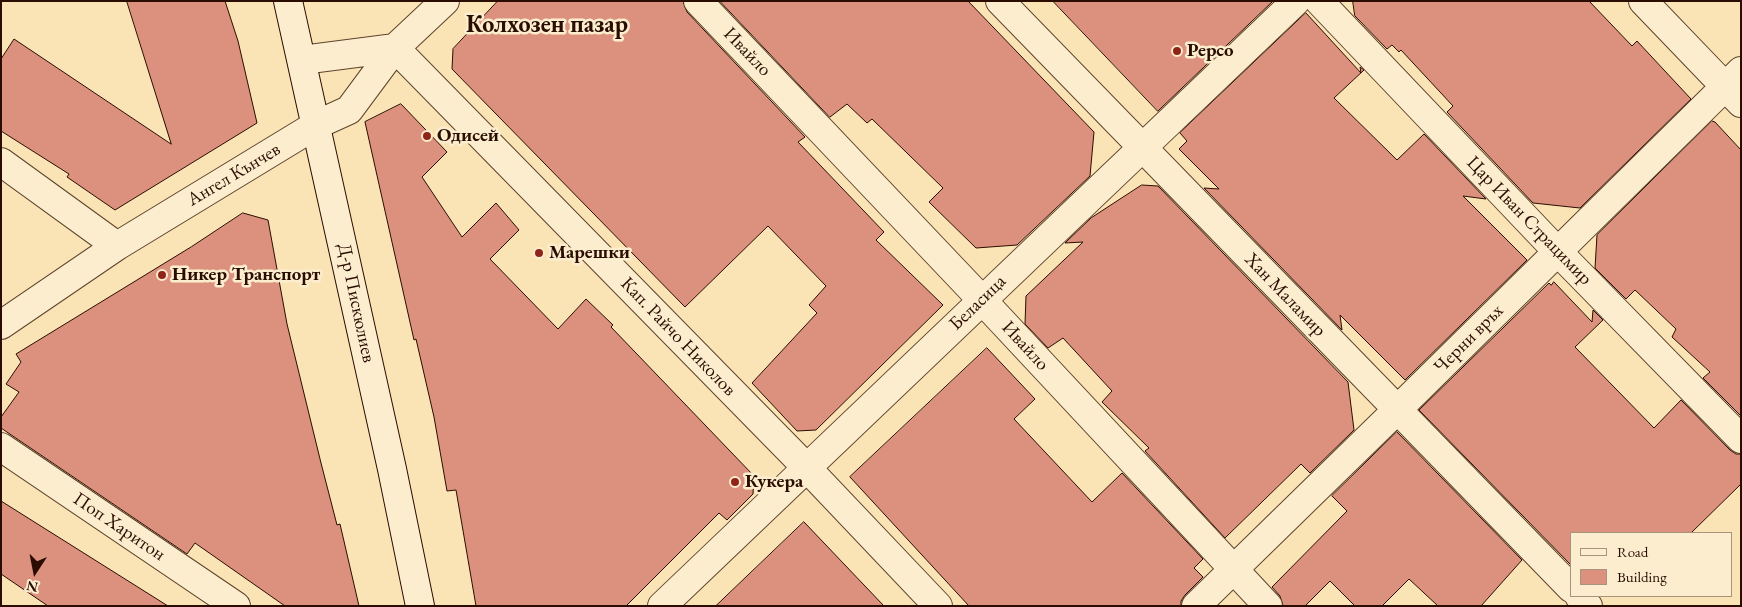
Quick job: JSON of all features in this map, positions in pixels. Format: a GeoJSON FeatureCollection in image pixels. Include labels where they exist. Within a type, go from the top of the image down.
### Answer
{"type":"FeatureCollection","features":[{"type":"Feature","properties":{"kind":"street","name":"Д-р Пискюлиев"},"geometry":{"type":"LineString","coordinates":[[288,1],[392,469],[420,606]]}},
{"type":"Feature","properties":{"kind":"street","name":"Ангел Кънчев"},"geometry":{"type":"LineString","coordinates":[[1,325],[117,246],[316,125],[349,110],[395,48],[444,1]]}},
{"type":"Feature","properties":{"kind":"street","name":"Ивайло"},"geometry":{"type":"LineString","coordinates":[[698,1],[982,300],[1268,606]]}},
{"type":"Feature","properties":{"kind":"street","name":"Хан Маламир"},"geometry":{"type":"LineString","coordinates":[[1000,1],[1570,587]]}},
{"type":"Feature","properties":{"kind":"street","name":"Беласица"},"geometry":{"type":"LineString","coordinates":[[662,606],[1296,1]]}},
{"type":"Feature","properties":{"kind":"street","name":"Цар Иван Страцимир"},"geometry":{"type":"LineString","coordinates":[[1319,1],[1557,251],[1741,439]]}},
{"type":"Feature","properties":{"kind":"street"},"geometry":{"type":"LineString","coordinates":[[1643,1],[1735,87]]}},
{"type":"Feature","properties":{"kind":"street"},"geometry":{"type":"LineString","coordinates":[[302,60],[395,48]]}},
{"type":"Feature","properties":{"kind":"street","name":"Кап. Райчо Николов"},"geometry":{"type":"LineString","coordinates":[[395,48],[806,468],[938,606]]}},
{"type":"Feature","properties":{"kind":"street","name":"Черни връх"},"geometry":{"type":"LineString","coordinates":[[1196,606],[1398,410],[1557,251],[1735,87]]}},
{"type":"Feature","properties":{"kind":"street"},"geometry":{"type":"LineString","coordinates":[[1,162],[117,246]]}},
{"type":"Feature","properties":{"kind":"street","name":"Поп Харитон"},"geometry":{"type":"LineString","coordinates":[[1,447],[236,606]]}},
{"type":"Feature","properties":{"kind":"street"},"geometry":{"type":"LineString","coordinates":[[1579,597],[1588,606]]}},
{"type":"Feature","properties":{"kind":"building"},"geometry":{"type":"Polygon","coordinates":[[[127,1],[225,1],[238,41],[257,123],[115,210],[67,177],[69,174],[1,131],[1,59],[14,39],[171,144],[127,1]]]}},
{"type":"Feature","properties":{"kind":"building"},"geometry":{"type":"Polygon","coordinates":[[[498,1],[683,1],[687,12],[805,137],[798,142],[884,232],[876,240],[943,305],[816,430],[797,431],[752,383],[817,313],[809,305],[826,286],[768,226],[685,307],[452,69],[453,49],[498,1]]]}},
{"type":"Feature","properties":{"kind":"building"},"geometry":{"type":"Polygon","coordinates":[[[720,1],[968,1],[1094,132],[1090,176],[1017,245],[976,248],[929,202],[943,188],[872,119],[867,123],[847,104],[830,117],[720,1]]]}},
{"type":"Feature","properties":{"kind":"building"},"geometry":{"type":"Polygon","coordinates":[[[1053,1],[1273,1],[1158,111],[1053,1]]]}},
{"type":"Feature","properties":{"kind":"building"},"geometry":{"type":"Polygon","coordinates":[[[1353,1],[1589,1],[1632,46],[1637,41],[1691,99],[1580,208],[1533,203],[1447,112],[1453,106],[1401,50],[1399,52],[1392,45],[1387,49],[1355,16],[1353,1]]]}},
{"type":"Feature","properties":{"kind":"building"},"geometry":{"type":"Polygon","coordinates":[[[1306,13],[1361,73],[1334,98],[1397,160],[1424,134],[1486,199],[1463,196],[1527,260],[1405,380],[1340,315],[1342,330],[1204,188],[1219,189],[1179,149],[1187,141],[1180,133],[1306,13]]]}},
{"type":"Feature","properties":{"kind":"building"},"geometry":{"type":"Polygon","coordinates":[[[401,104],[447,152],[422,177],[462,237],[496,203],[519,230],[490,259],[558,329],[586,299],[613,325],[611,327],[754,476],[753,494],[727,520],[719,513],[626,606],[476,606],[456,490],[447,491],[434,417],[416,339],[414,340],[365,122],[401,104]]]}},
{"type":"Feature","properties":{"kind":"building"},"geometry":{"type":"Polygon","coordinates":[[[1712,121],[1741,150],[1741,416],[1703,378],[1710,372],[1672,337],[1676,329],[1635,290],[1626,299],[1595,268],[1597,235],[1712,121]]]}},
{"type":"Feature","properties":{"kind":"building"},"geometry":{"type":"Polygon","coordinates":[[[1142,185],[1158,186],[1348,382],[1354,430],[1310,473],[1301,464],[1225,538],[1145,451],[1149,448],[1102,402],[1112,391],[1063,338],[1048,348],[1025,324],[1026,296],[1083,242],[1065,243],[1091,218],[1142,185]]]}},
{"type":"Feature","properties":{"kind":"building"},"geometry":{"type":"Polygon","coordinates":[[[243,213],[268,220],[287,324],[337,525],[340,524],[359,606],[285,606],[195,543],[187,554],[1,428],[1,417],[19,392],[6,384],[21,362],[16,354],[243,213]]]}},
{"type":"Feature","properties":{"kind":"building"},"geometry":{"type":"Polygon","coordinates":[[[1554,282],[1592,322],[1593,310],[1603,320],[1575,347],[1654,428],[1681,400],[1730,450],[1736,454],[1741,454],[1741,484],[1692,532],[1570,532],[1570,564],[1419,410],[1549,283],[1551,285],[1554,282]]]}},
{"type":"Feature","properties":{"kind":"building"},"geometry":{"type":"Polygon","coordinates":[[[987,348],[1035,399],[1014,419],[1092,502],[1122,473],[1203,559],[1194,568],[1203,577],[1185,595],[1181,601],[1181,606],[969,606],[850,477],[987,348]]]}},
{"type":"Feature","properties":{"kind":"building"},"geometry":{"type":"Polygon","coordinates":[[[1397,432],[1522,560],[1481,606],[1438,606],[1409,579],[1382,606],[1355,606],[1330,581],[1305,606],[1283,606],[1280,596],[1272,587],[1347,511],[1332,496],[1397,432]]]}},
{"type":"Feature","properties":{"kind":"building"},"geometry":{"type":"Polygon","coordinates":[[[1,501],[168,606],[48,606],[1,574],[1,501]]]}},
{"type":"Feature","properties":{"kind":"building"},"geometry":{"type":"Polygon","coordinates":[[[804,522],[884,606],[716,606],[804,522]]]}},
{"type":"Feature","properties":{"kind":"place","name":"Pepco"},"geometry":{"type":"Point","coordinates":[1177,51]}},
{"type":"Feature","properties":{"kind":"place","name":"Одисей"},"geometry":{"type":"Point","coordinates":[427,136]}},
{"type":"Feature","properties":{"kind":"place","name":"Марешки"},"geometry":{"type":"Point","coordinates":[539,253]}},
{"type":"Feature","properties":{"kind":"place","name":"Никер Транспорт"},"geometry":{"type":"Point","coordinates":[162,275]}},
{"type":"Feature","properties":{"kind":"place","name":"Кукера"},"geometry":{"type":"Point","coordinates":[735,482]}},
{"type":"Feature","properties":{"kind":"district","name":"Колхозен пазар"},"geometry":{"type":"Point","coordinates":[547,25]}}]}
